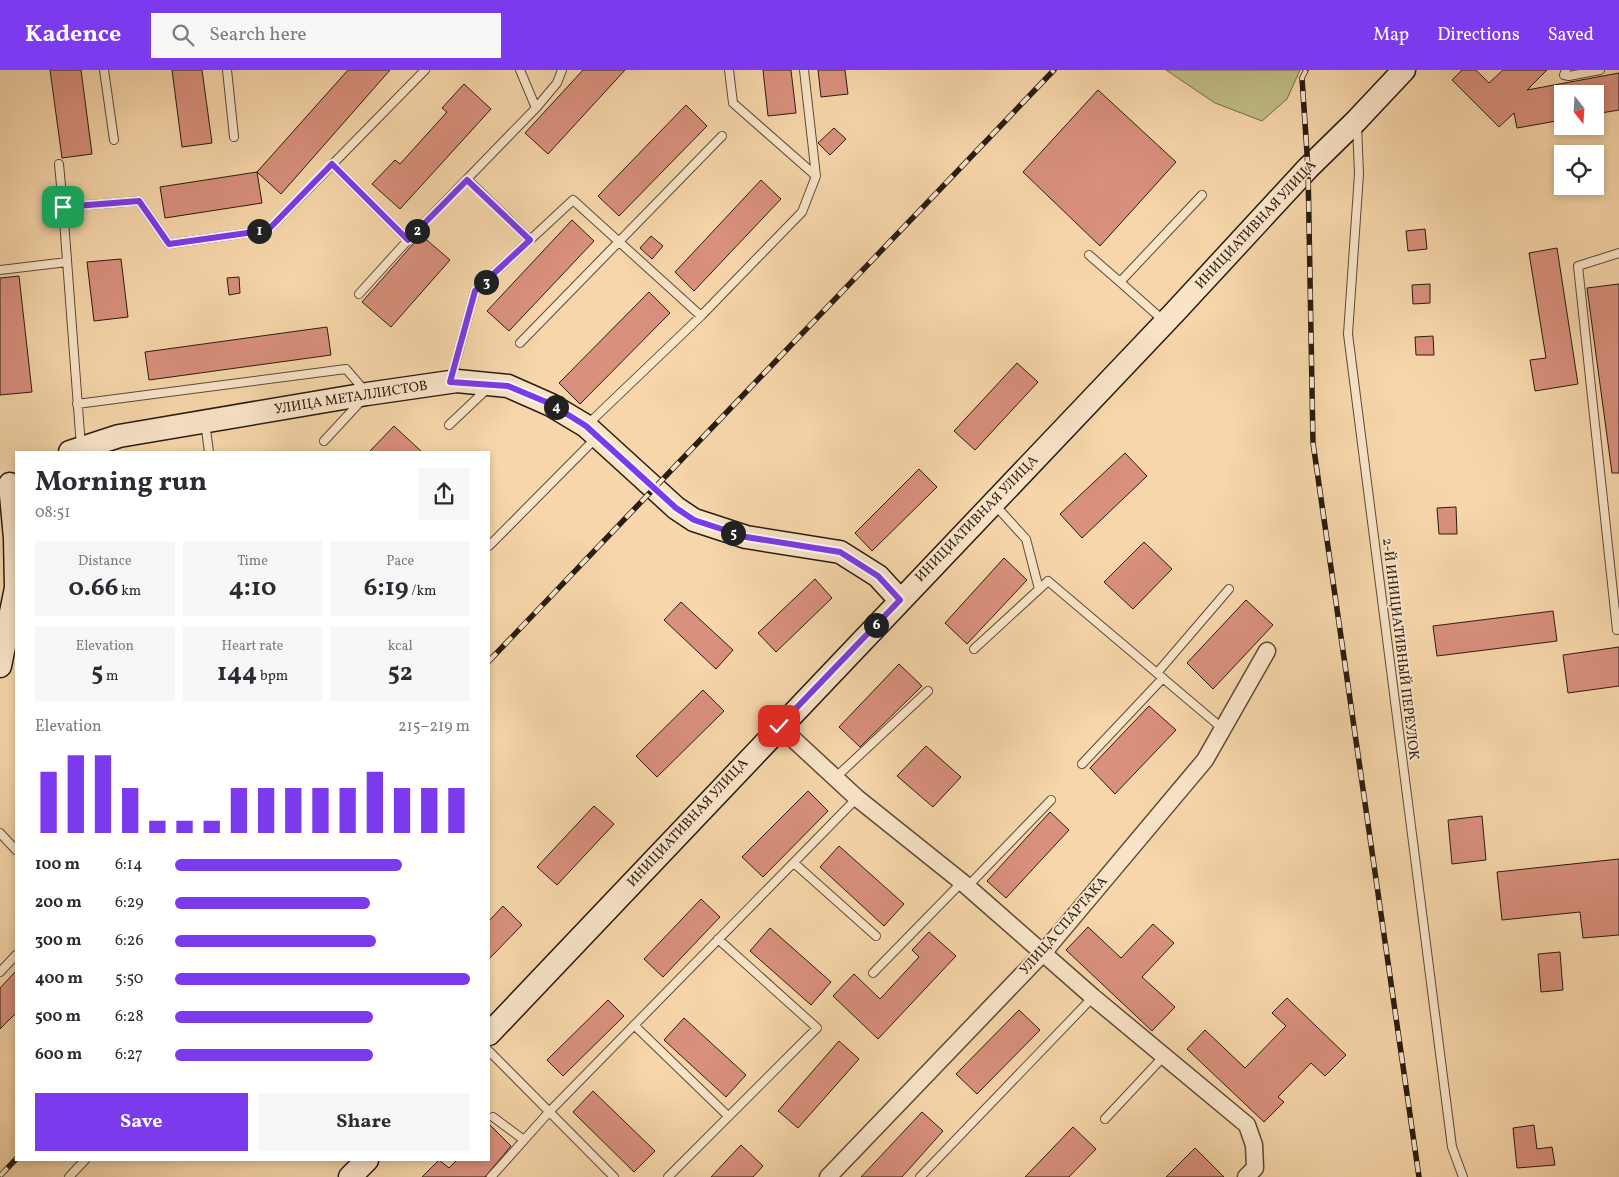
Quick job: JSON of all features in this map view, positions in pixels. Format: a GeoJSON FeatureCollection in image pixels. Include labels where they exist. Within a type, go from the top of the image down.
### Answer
{"type":"FeatureCollection","features":[{"type":"Feature","properties":{"kind":"main road","name":"ИНИЦИАТИВНАЯ УЛИЦА"},"geometry":{"type":"LineString","coordinates":[[490,1033],[779,726],[1165,322],[1308,168],[1404,70]]}},
{"type":"Feature","properties":{"kind":"main road","name":"УЛИЦА МЕТАЛЛИСТОВ"},"geometry":{"type":"LineString","coordinates":[[76,451],[119,436],[367,394],[450,382],[508,386],[551,404],[592,432],[676,508],[694,520],[746,537],[840,552],[878,576],[900,600]]}},
{"type":"Feature","properties":{"kind":"main road"},"geometry":{"type":"LineString","coordinates":[[9,484],[15,538]]}},
{"type":"Feature","properties":{"kind":"main road"},"geometry":{"type":"LineString","coordinates":[[0,666],[15,593]]}},
{"type":"Feature","properties":{"kind":"main road"},"geometry":{"type":"LineString","coordinates":[[350,1177],[366,1161]]}},
{"type":"Feature","properties":{"kind":"street","name":"УЛИЦА СПАРТАКА"},"geometry":{"type":"LineString","coordinates":[[828,1177],[1043,953],[1205,760],[1267,651]]}},
{"type":"Feature","properties":{"kind":"street"},"geometry":{"type":"LineString","coordinates":[[779,726],[857,798],[964,884],[1093,998],[1247,1125],[1254,1145],[1251,1172]]}},
{"type":"Feature","properties":{"kind":"lane"},"geometry":{"type":"LineString","coordinates":[[104,70],[114,140]]}},
{"type":"Feature","properties":{"kind":"lane"},"geometry":{"type":"LineString","coordinates":[[228,70],[234,137]]}},
{"type":"Feature","properties":{"kind":"lane"},"geometry":{"type":"LineString","coordinates":[[63,207],[139,201],[169,244],[268,230],[424,70]]}},
{"type":"Feature","properties":{"kind":"lane"},"geometry":{"type":"LineString","coordinates":[[520,70],[536,108]]}},
{"type":"Feature","properties":{"kind":"lane"},"geometry":{"type":"LineString","coordinates":[[359,294],[408,240],[536,108],[557,83],[562,70]]}},
{"type":"Feature","properties":{"kind":"lane"},"geometry":{"type":"LineString","coordinates":[[729,70],[733,103],[816,176]]}},
{"type":"Feature","properties":{"kind":"lane"},"geometry":{"type":"LineString","coordinates":[[490,545],[592,432],[802,212],[816,176],[804,70]]}},
{"type":"Feature","properties":{"kind":"lane"},"geometry":{"type":"LineString","coordinates":[[1566,70],[1564,75],[1569,76],[1600,70]]}},
{"type":"Feature","properties":{"kind":"lane","name":"2-Й ИНИЦИАТИВНЫЙ ПЕРЕУЛОК"},"geometry":{"type":"LineString","coordinates":[[1356,121],[1359,174],[1348,334],[1452,1147],[1463,1177]]}},
{"type":"Feature","properties":{"kind":"lane"},"geometry":{"type":"LineString","coordinates":[[520,342],[722,136]]}},
{"type":"Feature","properties":{"kind":"lane"},"geometry":{"type":"LineString","coordinates":[[59,164],[78,404],[76,451]]}},
{"type":"Feature","properties":{"kind":"lane"},"geometry":{"type":"LineString","coordinates":[[332,164],[408,240]]}},
{"type":"Feature","properties":{"kind":"lane"},"geometry":{"type":"LineString","coordinates":[[467,180],[530,240]]}},
{"type":"Feature","properties":{"kind":"lane"},"geometry":{"type":"LineString","coordinates":[[1120,282],[1202,195]]}},
{"type":"Feature","properties":{"kind":"lane"},"geometry":{"type":"LineString","coordinates":[[450,382],[475,291],[573,200],[701,316]]}},
{"type":"Feature","properties":{"kind":"lane"},"geometry":{"type":"LineString","coordinates":[[1617,630],[1578,266],[1619,253]]}},
{"type":"Feature","properties":{"kind":"lane"},"geometry":{"type":"LineString","coordinates":[[1089,255],[1165,322]]}},
{"type":"Feature","properties":{"kind":"lane"},"geometry":{"type":"LineString","coordinates":[[0,270],[67,262]]}},
{"type":"Feature","properties":{"kind":"lane"},"geometry":{"type":"LineString","coordinates":[[78,404],[346,369],[367,394],[324,441]]}},
{"type":"Feature","properties":{"kind":"lane"},"geometry":{"type":"LineString","coordinates":[[449,426],[492,385]]}},
{"type":"Feature","properties":{"kind":"lane"},"geometry":{"type":"LineString","coordinates":[[205,422],[209,451]]}},
{"type":"Feature","properties":{"kind":"lane"},"geometry":{"type":"LineString","coordinates":[[993,503],[1026,539],[1040,589]]}},
{"type":"Feature","properties":{"kind":"lane"},"geometry":{"type":"LineString","coordinates":[[974,649],[1048,581],[1223,729]]}},
{"type":"Feature","properties":{"kind":"lane"},"geometry":{"type":"LineString","coordinates":[[1082,764],[1160,675],[1229,590]]}},
{"type":"Feature","properties":{"kind":"lane"},"geometry":{"type":"LineString","coordinates":[[835,778],[928,691]]}},
{"type":"Feature","properties":{"kind":"lane"},"geometry":{"type":"LineString","coordinates":[[490,1177],[549,1112],[857,798]]}},
{"type":"Feature","properties":{"kind":"lane"},"geometry":{"type":"LineString","coordinates":[[873,973],[1051,800]]}},
{"type":"Feature","properties":{"kind":"lane"},"geometry":{"type":"LineString","coordinates":[[0,833],[15,849]]}},
{"type":"Feature","properties":{"kind":"lane"},"geometry":{"type":"LineString","coordinates":[[794,863],[876,936]]}},
{"type":"Feature","properties":{"kind":"lane"},"geometry":{"type":"LineString","coordinates":[[668,1177],[817,1028],[718,940]]}},
{"type":"Feature","properties":{"kind":"lane"},"geometry":{"type":"LineString","coordinates":[[0,972],[15,956]]}},
{"type":"Feature","properties":{"kind":"lane"},"geometry":{"type":"LineString","coordinates":[[920,1177],[1093,998]]}},
{"type":"Feature","properties":{"kind":"lane"},"geometry":{"type":"LineString","coordinates":[[634,1025],[728,1116]]}},
{"type":"Feature","properties":{"kind":"lane"},"geometry":{"type":"LineString","coordinates":[[490,1053],[614,1177]]}},
{"type":"Feature","properties":{"kind":"lane"},"geometry":{"type":"LineString","coordinates":[[1105,1119],[1164,1056]]}},
{"type":"Feature","properties":{"kind":"lane"},"geometry":{"type":"LineString","coordinates":[[493,1117],[524,1140]]}},
{"type":"Feature","properties":{"kind":"lane"},"geometry":{"type":"LineString","coordinates":[[69,1177],[84,1161]]}},
{"type":"Feature","properties":{"kind":"shaded area"},"geometry":{"type":"Polygon","coordinates":[[[1166,70],[1300,70],[1287,99],[1262,121],[1215,103],[1166,70]]]}},
{"type":"Feature","properties":{"kind":"building"},"geometry":{"type":"Polygon","coordinates":[[[50,70],[81,70],[92,154],[62,158],[50,70]]]}},
{"type":"Feature","properties":{"kind":"building"},"geometry":{"type":"Polygon","coordinates":[[[172,70],[202,70],[212,143],[182,147],[172,70]]]}},
{"type":"Feature","properties":{"kind":"building"},"geometry":{"type":"Polygon","coordinates":[[[348,70],[390,70],[281,194],[257,172],[348,70]]]}},
{"type":"Feature","properties":{"kind":"building"},"geometry":{"type":"Polygon","coordinates":[[[583,70],[625,70],[548,154],[525,133],[583,70]]]}},
{"type":"Feature","properties":{"kind":"building"},"geometry":{"type":"Polygon","coordinates":[[[763,70],[791,70],[796,113],[768,116],[763,70]]]}},
{"type":"Feature","properties":{"kind":"building"},"geometry":{"type":"Polygon","coordinates":[[[818,70],[845,70],[848,94],[821,97],[818,70]]]}},
{"type":"Feature","properties":{"kind":"building"},"geometry":{"type":"Polygon","coordinates":[[[1462,70],[1476,70],[1489,83],[1503,70],[1547,70],[1527,90],[1554,85],[1554,121],[1517,128],[1514,113],[1499,127],[1452,80],[1462,70]]]}},
{"type":"Feature","properties":{"kind":"building"},"geometry":{"type":"Polygon","coordinates":[[[1619,73],[1619,110],[1604,112],[1604,85],[1554,85],[1619,73]]]}},
{"type":"Feature","properties":{"kind":"building"},"geometry":{"type":"Polygon","coordinates":[[[464,84],[491,109],[400,209],[372,184],[395,160],[400,164],[447,112],[442,108],[464,84]]]}},
{"type":"Feature","properties":{"kind":"building"},"geometry":{"type":"Polygon","coordinates":[[[1098,90],[1176,162],[1100,246],[1023,172],[1098,90]]]}},
{"type":"Feature","properties":{"kind":"building"},"geometry":{"type":"Polygon","coordinates":[[[686,105],[707,126],[619,216],[598,196],[686,105]]]}},
{"type":"Feature","properties":{"kind":"building"},"geometry":{"type":"Polygon","coordinates":[[[834,128],[846,139],[830,155],[818,143],[834,128]]]}},
{"type":"Feature","properties":{"kind":"building"},"geometry":{"type":"Polygon","coordinates":[[[257,172],[262,203],[165,218],[160,187],[257,172]]]}},
{"type":"Feature","properties":{"kind":"building"},"geometry":{"type":"Polygon","coordinates":[[[761,180],[781,199],[694,291],[675,272],[761,180]]]}},
{"type":"Feature","properties":{"kind":"building"},"geometry":{"type":"Polygon","coordinates":[[[572,220],[594,241],[509,331],[487,311],[572,220]]]}},
{"type":"Feature","properties":{"kind":"building"},"geometry":{"type":"Polygon","coordinates":[[[1425,229],[1427,249],[1408,251],[1406,231],[1425,229]]]}},
{"type":"Feature","properties":{"kind":"building"},"geometry":{"type":"Polygon","coordinates":[[[421,235],[450,260],[391,327],[362,302],[421,235]]]}},
{"type":"Feature","properties":{"kind":"building"},"geometry":{"type":"Polygon","coordinates":[[[651,236],[663,246],[652,259],[640,248],[651,236]]]}},
{"type":"Feature","properties":{"kind":"building"},"geometry":{"type":"Polygon","coordinates":[[[1557,248],[1578,384],[1535,391],[1530,360],[1546,358],[1529,253],[1557,248]]]}},
{"type":"Feature","properties":{"kind":"building"},"geometry":{"type":"Polygon","coordinates":[[[121,259],[128,317],[94,321],[87,262],[121,259]]]}},
{"type":"Feature","properties":{"kind":"building"},"geometry":{"type":"Polygon","coordinates":[[[19,276],[32,392],[0,395],[0,278],[19,276]]]}},
{"type":"Feature","properties":{"kind":"building"},"geometry":{"type":"Polygon","coordinates":[[[239,277],[240,293],[229,295],[227,278],[239,277]]]}},
{"type":"Feature","properties":{"kind":"building"},"geometry":{"type":"Polygon","coordinates":[[[1430,284],[1430,303],[1413,304],[1412,285],[1430,284]]]}},
{"type":"Feature","properties":{"kind":"building"},"geometry":{"type":"Polygon","coordinates":[[[1619,284],[1619,473],[1612,473],[1587,288],[1619,284]]]}},
{"type":"Feature","properties":{"kind":"building"},"geometry":{"type":"Polygon","coordinates":[[[649,292],[670,313],[580,404],[559,383],[649,292]]]}},
{"type":"Feature","properties":{"kind":"building"},"geometry":{"type":"Polygon","coordinates":[[[327,327],[331,355],[149,380],[145,352],[327,327]]]}},
{"type":"Feature","properties":{"kind":"building"},"geometry":{"type":"Polygon","coordinates":[[[1433,336],[1434,355],[1416,355],[1415,337],[1433,336]]]}},
{"type":"Feature","properties":{"kind":"building"},"geometry":{"type":"Polygon","coordinates":[[[1017,363],[1038,382],[975,450],[954,431],[1017,363]]]}},
{"type":"Feature","properties":{"kind":"building"},"geometry":{"type":"Polygon","coordinates":[[[394,426],[421,451],[370,451],[394,426]]]}},
{"type":"Feature","properties":{"kind":"building"},"geometry":{"type":"Polygon","coordinates":[[[1125,453],[1147,476],[1082,538],[1060,514],[1125,453]]]}},
{"type":"Feature","properties":{"kind":"building"},"geometry":{"type":"Polygon","coordinates":[[[919,469],[937,487],[872,551],[855,533],[919,469]]]}},
{"type":"Feature","properties":{"kind":"building"},"geometry":{"type":"Polygon","coordinates":[[[1456,507],[1457,534],[1439,534],[1437,508],[1456,507]]]}},
{"type":"Feature","properties":{"kind":"building"},"geometry":{"type":"Polygon","coordinates":[[[1144,542],[1172,569],[1133,609],[1104,582],[1144,542]]]}},
{"type":"Feature","properties":{"kind":"building"},"geometry":{"type":"Polygon","coordinates":[[[1004,558],[1027,580],[967,644],[945,623],[1004,558]]]}},
{"type":"Feature","properties":{"kind":"building"},"geometry":{"type":"Polygon","coordinates":[[[815,579],[832,598],[776,652],[758,633],[815,579]]]}},
{"type":"Feature","properties":{"kind":"building"},"geometry":{"type":"Polygon","coordinates":[[[1246,600],[1273,625],[1213,689],[1187,663],[1246,600]]]}},
{"type":"Feature","properties":{"kind":"building"},"geometry":{"type":"Polygon","coordinates":[[[681,602],[733,650],[716,669],[664,620],[681,602]]]}},
{"type":"Feature","properties":{"kind":"building"},"geometry":{"type":"Polygon","coordinates":[[[1553,611],[1557,641],[1437,656],[1433,626],[1553,611]]]}},
{"type":"Feature","properties":{"kind":"building"},"geometry":{"type":"Polygon","coordinates":[[[1619,647],[1619,686],[1568,693],[1563,655],[1619,647]]]}},
{"type":"Feature","properties":{"kind":"building"},"geometry":{"type":"Polygon","coordinates":[[[899,664],[922,686],[860,747],[839,727],[899,664]]]}},
{"type":"Feature","properties":{"kind":"building"},"geometry":{"type":"Polygon","coordinates":[[[703,690],[724,711],[657,777],[636,756],[703,690]]]}},
{"type":"Feature","properties":{"kind":"building"},"geometry":{"type":"Polygon","coordinates":[[[1149,706],[1176,730],[1115,794],[1090,768],[1149,706]]]}},
{"type":"Feature","properties":{"kind":"building"},"geometry":{"type":"Polygon","coordinates":[[[926,746],[961,777],[933,807],[897,776],[926,746]]]}},
{"type":"Feature","properties":{"kind":"building"},"geometry":{"type":"Polygon","coordinates":[[[808,791],[828,811],[763,877],[742,857],[808,791]]]}},
{"type":"Feature","properties":{"kind":"building"},"geometry":{"type":"Polygon","coordinates":[[[594,806],[614,824],[557,885],[537,867],[594,806]]]}},
{"type":"Feature","properties":{"kind":"building"},"geometry":{"type":"Polygon","coordinates":[[[1050,812],[1069,830],[1006,898],[987,881],[1050,812]]]}},
{"type":"Feature","properties":{"kind":"building"},"geometry":{"type":"Polygon","coordinates":[[[1482,816],[1486,860],[1452,864],[1448,820],[1482,816]]]}},
{"type":"Feature","properties":{"kind":"building"},"geometry":{"type":"Polygon","coordinates":[[[839,846],[904,904],[884,926],[820,867],[839,846]]]}},
{"type":"Feature","properties":{"kind":"building"},"geometry":{"type":"Polygon","coordinates":[[[1619,859],[1619,935],[1583,938],[1580,912],[1502,920],[1497,872],[1619,859]]]}},
{"type":"Feature","properties":{"kind":"building"},"geometry":{"type":"Polygon","coordinates":[[[701,899],[720,917],[663,977],[644,959],[701,899]]]}},
{"type":"Feature","properties":{"kind":"building"},"geometry":{"type":"Polygon","coordinates":[[[503,906],[522,925],[490,958],[490,920],[503,906]]]}},
{"type":"Feature","properties":{"kind":"building"},"geometry":{"type":"Polygon","coordinates":[[[1153,924],[1174,943],[1142,977],[1175,1007],[1152,1031],[1066,950],[1088,927],[1121,958],[1153,924]]]}},
{"type":"Feature","properties":{"kind":"building"},"geometry":{"type":"Polygon","coordinates":[[[770,928],[831,982],[811,1005],[750,951],[770,928]]]}},
{"type":"Feature","properties":{"kind":"building"},"geometry":{"type":"Polygon","coordinates":[[[929,932],[956,956],[878,1039],[833,996],[854,974],[880,999],[919,957],[912,950],[929,932]]]}},
{"type":"Feature","properties":{"kind":"building"},"geometry":{"type":"Polygon","coordinates":[[[1560,952],[1563,990],[1541,992],[1538,954],[1560,952]]]}},
{"type":"Feature","properties":{"kind":"building"},"geometry":{"type":"Polygon","coordinates":[[[15,972],[15,1014],[0,1029],[0,988],[15,972]]]}},
{"type":"Feature","properties":{"kind":"building"},"geometry":{"type":"Polygon","coordinates":[[[1287,998],[1346,1055],[1325,1076],[1311,1063],[1278,1097],[1284,1102],[1264,1122],[1187,1049],[1205,1030],[1245,1068],[1286,1026],[1272,1013],[1287,998]]]}},
{"type":"Feature","properties":{"kind":"building"},"geometry":{"type":"Polygon","coordinates":[[[608,1000],[624,1016],[563,1076],[547,1060],[608,1000]]]}},
{"type":"Feature","properties":{"kind":"building"},"geometry":{"type":"Polygon","coordinates":[[[1019,1010],[1040,1030],[977,1094],[956,1074],[1019,1010]]]}},
{"type":"Feature","properties":{"kind":"building"},"geometry":{"type":"Polygon","coordinates":[[[684,1018],[746,1075],[726,1097],[664,1040],[684,1018]]]}},
{"type":"Feature","properties":{"kind":"building"},"geometry":{"type":"Polygon","coordinates":[[[839,1041],[859,1059],[798,1128],[778,1111],[839,1041]]]}},
{"type":"Feature","properties":{"kind":"building"},"geometry":{"type":"Polygon","coordinates":[[[593,1091],[655,1151],[634,1172],[573,1112],[593,1091]]]}},
{"type":"Feature","properties":{"kind":"building"},"geometry":{"type":"Polygon","coordinates":[[[922,1112],[943,1131],[902,1177],[861,1177],[922,1112]]]}},
{"type":"Feature","properties":{"kind":"building"},"geometry":{"type":"Polygon","coordinates":[[[490,1125],[511,1146],[485,1177],[422,1177],[438,1161],[449,1168],[456,1161],[490,1161],[490,1125]]]}},
{"type":"Feature","properties":{"kind":"building"},"geometry":{"type":"Polygon","coordinates":[[[1534,1125],[1537,1149],[1552,1147],[1555,1165],[1517,1168],[1513,1128],[1534,1125]]]}},
{"type":"Feature","properties":{"kind":"building"},"geometry":{"type":"Polygon","coordinates":[[[1073,1127],[1096,1149],[1069,1177],[1025,1177],[1073,1127]]]}},
{"type":"Feature","properties":{"kind":"building"},"geometry":{"type":"Polygon","coordinates":[[[741,1145],[763,1166],[753,1177],[711,1177],[741,1145]]]}},
{"type":"Feature","properties":{"kind":"building"},"geometry":{"type":"Polygon","coordinates":[[[1195,1148],[1224,1177],[1166,1177],[1195,1148]]]}},
{"type":"Feature","properties":{"kind":"railway"},"geometry":{"type":"LineString","coordinates":[[490,660],[1054,70]]}},
{"type":"Feature","properties":{"kind":"railway"},"geometry":{"type":"LineString","coordinates":[[1306,70],[1302,78],[1308,168],[1313,443],[1419,1177]]}},
{"type":"Feature","properties":{"kind":"railway"},"geometry":{"type":"LineString","coordinates":[[0,1176],[15,1160]]}},
{"type":"Feature","properties":{"kind":"route"},"geometry":{"type":"LineString","coordinates":[[63,207],[139,201],[169,244],[268,230],[332,164],[408,240],[467,180],[530,240],[475,291],[450,382],[508,386],[551,404],[586,426],[676,508],[694,520],[746,537],[840,552],[878,576],[900,600],[779,726]]}}]}
